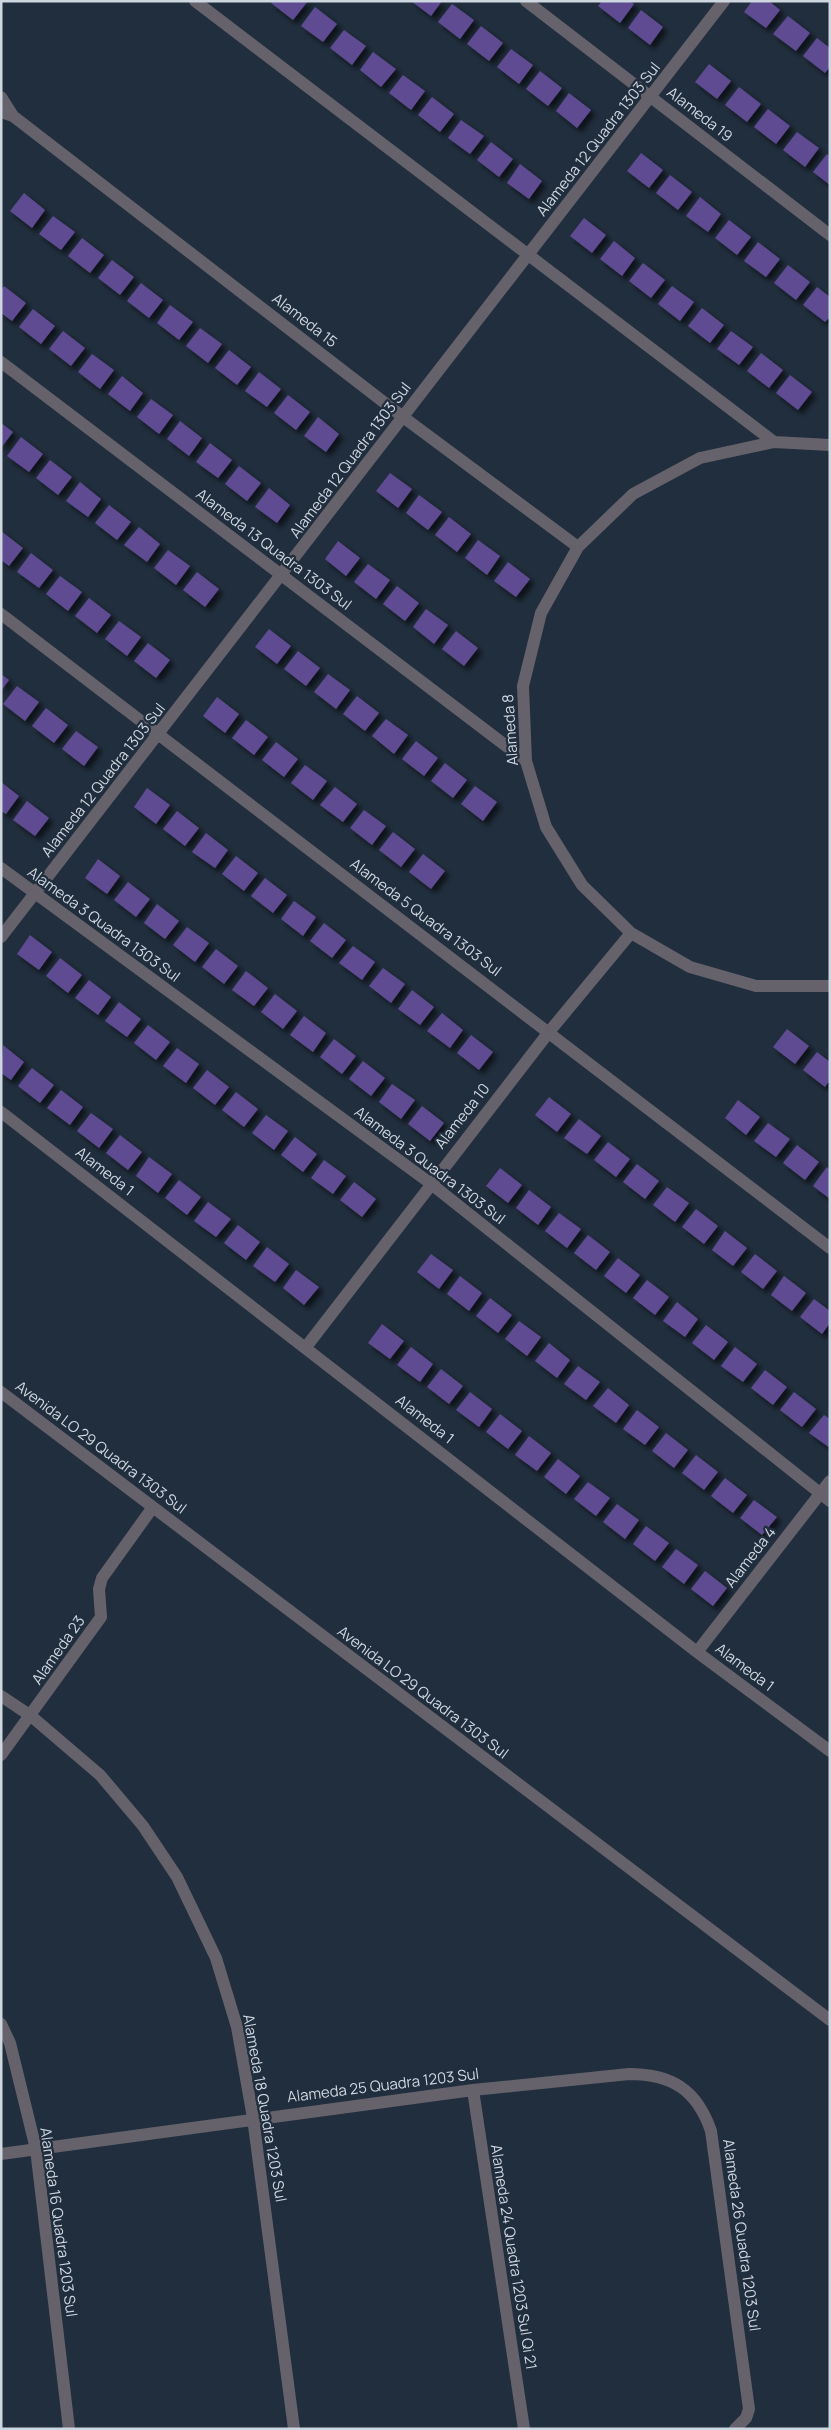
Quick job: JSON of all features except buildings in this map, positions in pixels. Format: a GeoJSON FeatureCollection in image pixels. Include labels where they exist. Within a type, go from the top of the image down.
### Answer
{"type":"FeatureCollection","features":[{"type":"Feature","properties":{"kind":"street"},"geometry":{"type":"LineString","coordinates":[[195,1],[774,442]]}},
{"type":"Feature","properties":{"kind":"street","name":"Alameda 19"},"geometry":{"type":"LineString","coordinates":[[526,1],[830,235]]}},
{"type":"Feature","properties":{"kind":"street","name":"Alameda 12 Quadra 1303 Sul"},"geometry":{"type":"LineString","coordinates":[[1,938],[160,735],[724,1]]}},
{"type":"Feature","properties":{"kind":"street","name":"Alameda 15"},"geometry":{"type":"LineString","coordinates":[[1,96],[7,114],[403,417],[578,547]]}},
{"type":"Feature","properties":{"kind":"street","name":"Alameda 13 Quadra 1303 Sul"},"geometry":{"type":"LineString","coordinates":[[1,362],[526,762]]}},
{"type":"Feature","properties":{"kind":"street","name":"Alameda 8"},"geometry":{"type":"LineString","coordinates":[[828,989],[756,986],[690,967],[631,933],[582,885],[546,827],[526,762],[523,686],[541,613],[578,547],[632,494],[700,458],[774,442],[830,445]]}},
{"type":"Feature","properties":{"kind":"street","name":"Alameda 5 Quadra 1303 Sul"},"geometry":{"type":"LineString","coordinates":[[1,614],[830,1248]]}},
{"type":"Feature","properties":{"kind":"street","name":"Alameda 3 Quadra 1303 Sul"},"geometry":{"type":"LineString","coordinates":[[1,868],[430,1183],[825,1497]]}},
{"type":"Feature","properties":{"kind":"street","name":"Alameda 10"},"geometry":{"type":"LineString","coordinates":[[306,1347],[430,1183],[548,1032],[631,933]]}},
{"type":"Feature","properties":{"kind":"street","name":"Alameda 1"},"geometry":{"type":"LineString","coordinates":[[1,1112],[697,1652],[830,1751]]}},
{"type":"Feature","properties":{"kind":"street","name":"Avenida LO 29 Quadra 1303 Sul"},"geometry":{"type":"LineString","coordinates":[[1,1392],[829,2019]]}},
{"type":"Feature","properties":{"kind":"street","name":"Alameda 4"},"geometry":{"type":"LineString","coordinates":[[697,1652],[825,1497],[830,1481]]}},
{"type":"Feature","properties":{"kind":"street","name":"Alameda 23"},"geometry":{"type":"LineString","coordinates":[[1,1755],[101,1617],[99,1589],[102,1578],[153,1507]]}},
{"type":"Feature","properties":{"kind":"street","name":"Alameda 18 Quadra 1203 Sul"},"geometry":{"type":"LineString","coordinates":[[1,1696],[31,1716],[100,1775],[143,1826],[177,1877],[216,1958],[237,2027],[253,2118],[294,2429]]}},
{"type":"Feature","properties":{"kind":"street","name":"Alameda 16 Quadra 1203 Sul"},"geometry":{"type":"LineString","coordinates":[[1,2024],[10,2043],[36,2149],[69,2429]]}},
{"type":"Feature","properties":{"kind":"street","name":"Alameda 25 Quadra 1203 Sul"},"geometry":{"type":"LineString","coordinates":[[1,2154],[253,2118],[473,2090],[629,2074],[651,2074]]}},
{"type":"Feature","properties":{"kind":"street","name":"Alameda 26 Quadra 1203 Sul"},"geometry":{"type":"LineString","coordinates":[[651,2074],[672,2082],[692,2096],[704,2110],[711,2130],[749,2409],[746,2418],[736,2428]]}},
{"type":"Feature","properties":{"kind":"street","name":"Alameda 24 Quadra 1203 Sul Qi 21"},"geometry":{"type":"LineString","coordinates":[[473,2090],[524,2429]]}}]}
